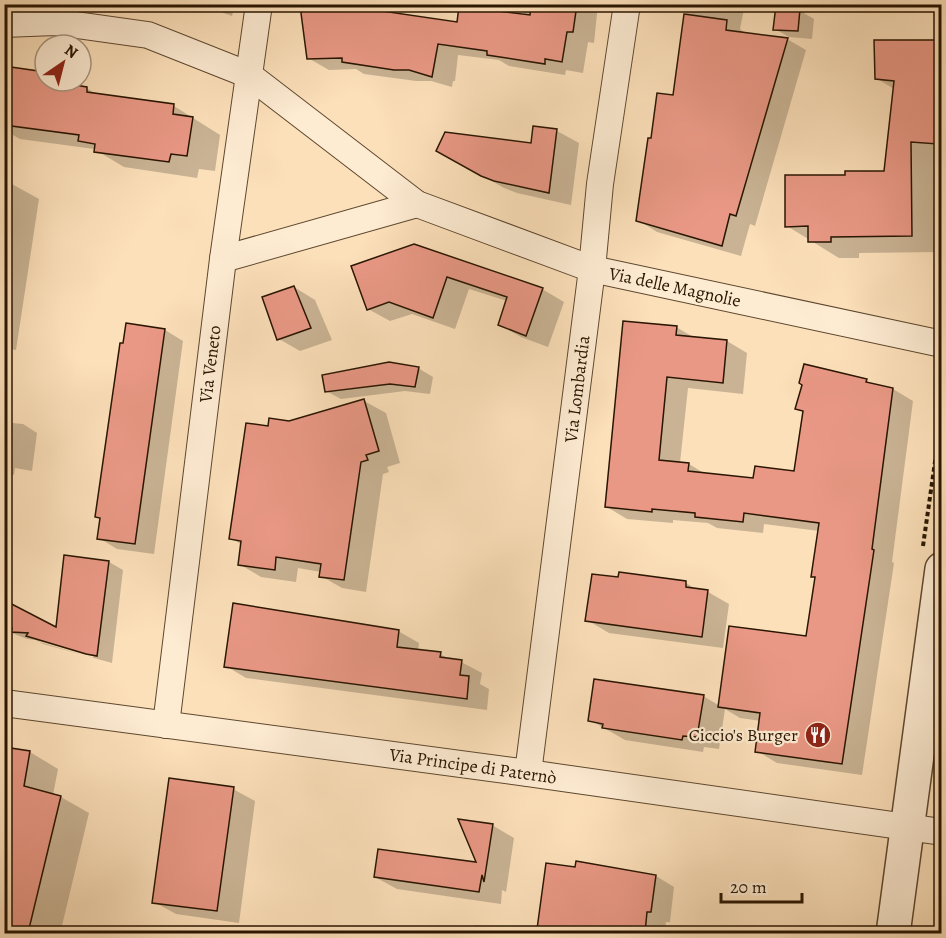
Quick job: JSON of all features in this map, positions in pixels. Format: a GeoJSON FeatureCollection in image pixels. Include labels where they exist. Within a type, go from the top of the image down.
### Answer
{"type":"FeatureCollection","features":[{"type":"Feature","properties":{"kind":"street","name":"Via Veneto"},"geometry":{"type":"LineString","coordinates":[[166,725],[223,259],[259,4]]}},
{"type":"Feature","properties":{"kind":"street","name":"Via Lombardia"},"geometry":{"type":"LineString","coordinates":[[528,773],[592,269],[600,184],[627,4]]}},
{"type":"Feature","properties":{"kind":"street","name":"Via delle Magnolie"},"geometry":{"type":"LineString","coordinates":[[4,24],[55,22],[148,35],[249,75],[417,204],[592,269],[942,344]]}},
{"type":"Feature","properties":{"kind":"street"},"geometry":{"type":"LineString","coordinates":[[223,259],[417,204]]}},
{"type":"Feature","properties":{"kind":"street"},"geometry":{"type":"LineString","coordinates":[[893,933],[938,630],[942,569]]}},
{"type":"Feature","properties":{"kind":"street","name":"Via Principe di Paternò"},"geometry":{"type":"LineString","coordinates":[[4,703],[528,773],[942,832]]}},
{"type":"Feature","properties":{"kind":"building"},"geometry":{"type":"Polygon","coordinates":[[[305,4],[334,4],[457,22],[459,6],[530,15],[531,4],[577,4],[573,32],[567,32],[562,62],[545,59],[545,64],[487,55],[487,51],[438,44],[432,77],[409,70],[342,62],[342,58],[307,59],[301,13],[305,4]]]}},
{"type":"Feature","properties":{"kind":"building"},"geometry":{"type":"Polygon","coordinates":[[[776,5],[800,9],[798,31],[773,30],[776,5]]]}},
{"type":"Feature","properties":{"kind":"building"},"geometry":{"type":"Polygon","coordinates":[[[684,14],[727,20],[726,30],[788,38],[736,216],[730,214],[722,246],[636,221],[657,93],[673,95],[684,14]]]}},
{"type":"Feature","properties":{"kind":"building"},"geometry":{"type":"Polygon","coordinates":[[[874,40],[942,40],[942,110],[938,144],[911,142],[912,236],[831,237],[831,242],[808,242],[808,226],[785,227],[785,175],[845,175],[845,171],[884,171],[894,81],[875,79],[874,40]]]}},
{"type":"Feature","properties":{"kind":"building"},"geometry":{"type":"Polygon","coordinates":[[[4,66],[33,70],[33,93],[93,93],[174,104],[173,114],[193,117],[187,156],[171,154],[169,162],[94,152],[95,144],[78,141],[79,135],[4,125],[4,66]]]}},
{"type":"Feature","properties":{"kind":"building"},"geometry":{"type":"Polygon","coordinates":[[[533,126],[557,129],[549,193],[494,181],[436,151],[445,132],[531,143],[533,126]]]}},
{"type":"Feature","properties":{"kind":"building"},"geometry":{"type":"Polygon","coordinates":[[[414,244],[543,288],[526,336],[498,325],[507,297],[447,277],[433,318],[389,302],[367,310],[351,266],[414,244]]]}},
{"type":"Feature","properties":{"kind":"building"},"geometry":{"type":"Polygon","coordinates":[[[294,286],[311,328],[277,340],[262,297],[294,286]]]}},
{"type":"Feature","properties":{"kind":"building"},"geometry":{"type":"Polygon","coordinates":[[[623,321],[677,326],[676,335],[727,340],[723,383],[667,377],[659,460],[689,463],[688,471],[753,478],[755,466],[794,471],[803,411],[795,409],[802,385],[799,383],[804,364],[867,379],[866,382],[893,388],[872,549],[874,550],[842,764],[755,752],[760,713],[718,707],[729,626],[806,636],[815,577],[811,577],[819,523],[744,513],[743,522],[695,517],[695,513],[652,509],[652,512],[605,507],[623,321]]]}},
{"type":"Feature","properties":{"kind":"building"},"geometry":{"type":"Polygon","coordinates":[[[126,323],[165,329],[135,544],[97,539],[100,518],[95,517],[120,343],[123,343],[126,323]]]}},
{"type":"Feature","properties":{"kind":"building"},"geometry":{"type":"Polygon","coordinates":[[[389,362],[419,367],[415,387],[390,384],[325,392],[322,375],[389,362]]]}},
{"type":"Feature","properties":{"kind":"building"},"geometry":{"type":"Polygon","coordinates":[[[364,399],[379,451],[366,455],[368,460],[361,462],[344,580],[319,577],[321,564],[276,557],[275,570],[238,565],[241,541],[229,539],[246,423],[268,426],[269,418],[289,421],[364,399]]]}},
{"type":"Feature","properties":{"kind":"building"},"geometry":{"type":"Polygon","coordinates":[[[64,555],[109,561],[97,656],[26,636],[28,633],[11,632],[12,628],[4,627],[4,600],[56,627],[64,555]]]}},
{"type":"Feature","properties":{"kind":"building"},"geometry":{"type":"Polygon","coordinates":[[[619,572],[686,581],[686,587],[708,590],[702,637],[585,621],[592,574],[618,577],[619,572]]]}},
{"type":"Feature","properties":{"kind":"building"},"geometry":{"type":"Polygon","coordinates":[[[233,603],[399,630],[397,647],[441,652],[440,657],[462,660],[460,675],[469,676],[467,699],[224,667],[233,603]]]}},
{"type":"Feature","properties":{"kind":"building"},"geometry":{"type":"Polygon","coordinates":[[[594,679],[704,695],[697,737],[683,736],[682,740],[602,728],[603,724],[588,721],[594,679]]]}},
{"type":"Feature","properties":{"kind":"building"},"geometry":{"type":"Polygon","coordinates":[[[4,747],[30,751],[24,786],[61,796],[28,933],[4,933],[4,747]]]}},
{"type":"Feature","properties":{"kind":"building"},"geometry":{"type":"Polygon","coordinates":[[[169,778],[234,787],[217,911],[152,903],[169,778]]]}},
{"type":"Feature","properties":{"kind":"building"},"geometry":{"type":"Polygon","coordinates":[[[458,819],[493,824],[484,882],[482,875],[479,892],[374,877],[378,849],[476,862],[458,819]]]}},
{"type":"Feature","properties":{"kind":"building"},"geometry":{"type":"Polygon","coordinates":[[[576,861],[656,875],[651,912],[647,912],[645,933],[568,933],[537,929],[546,863],[575,867],[576,861]]]}},
{"type":"Feature","properties":{"kind":"place","name":"Ciccio's Burger"},"geometry":{"type":"Point","coordinates":[818,735]}}]}
